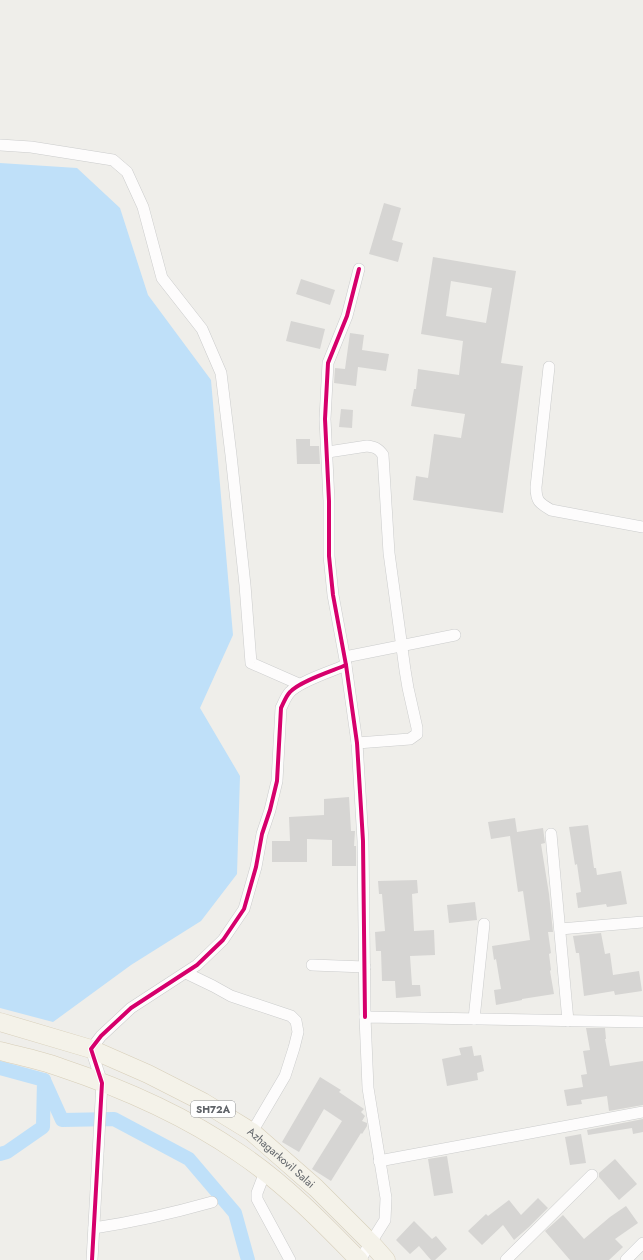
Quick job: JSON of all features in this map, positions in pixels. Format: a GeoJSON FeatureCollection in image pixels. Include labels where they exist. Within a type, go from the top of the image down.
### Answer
{"type":"FeatureCollection","features":[{"type":"Feature","properties":{"kind":"main road","name":"Azhagarkovil Salai"},"geometry":{"type":"LineString","coordinates":[[0,1022],[92,1050],[155,1077],[202,1102],[252,1132],[316,1188],[386,1260]]}},
{"type":"Feature","properties":{"kind":"main road","name":"Azhagarkovil Salai"},"geometry":{"type":"LineString","coordinates":[[0,1051],[58,1066],[102,1083],[155,1104],[203,1130],[240,1153],[288,1191],[360,1260]]}},
{"type":"Feature","properties":{"kind":"street"},"geometry":{"type":"LineString","coordinates":[[0,145],[31,147],[113,160],[127,172],[143,207],[162,278],[202,329],[221,373],[245,585],[251,663],[299,684]]}},
{"type":"Feature","properties":{"kind":"street"},"geometry":{"type":"LineString","coordinates":[[359,269],[348,316],[328,363],[325,419],[328,452],[329,556],[333,595],[346,661],[357,743],[363,842],[365,1017],[368,1088],[386,1198],[385,1220],[360,1260]]}},
{"type":"Feature","properties":{"kind":"street"},"geometry":{"type":"LineString","coordinates":[[549,367],[536,496],[541,504],[551,510],[643,526]]}},
{"type":"Feature","properties":{"kind":"street"},"geometry":{"type":"LineString","coordinates":[[328,452],[367,446],[378,449],[383,455],[388,553],[408,688],[417,728],[417,734],[410,739],[357,743]]}},
{"type":"Feature","properties":{"kind":"street"},"geometry":{"type":"LineString","coordinates":[[92,1260],[102,1083],[92,1050],[101,1036],[132,1008],[197,965],[223,940],[244,909],[256,867],[262,834],[277,781],[282,708],[285,700],[291,691],[299,684],[346,661],[402,646],[455,635]]}},
{"type":"Feature","properties":{"kind":"street"},"geometry":{"type":"LineString","coordinates":[[551,834],[568,1021]]}},
{"type":"Feature","properties":{"kind":"street"},"geometry":{"type":"LineString","coordinates":[[560,929],[643,922]]}},
{"type":"Feature","properties":{"kind":"street"},"geometry":{"type":"LineString","coordinates":[[474,1019],[484,924]]}},
{"type":"Feature","properties":{"kind":"street"},"geometry":{"type":"LineString","coordinates":[[312,965],[365,967]]}},
{"type":"Feature","properties":{"kind":"street"},"geometry":{"type":"LineString","coordinates":[[186,972],[231,996],[291,1016],[296,1021],[298,1032],[285,1076],[252,1132]]}},
{"type":"Feature","properties":{"kind":"street"},"geometry":{"type":"LineString","coordinates":[[365,1017],[643,1022]]}},
{"type":"Feature","properties":{"kind":"street"},"geometry":{"type":"LineString","coordinates":[[379,1161],[643,1112]]}},
{"type":"Feature","properties":{"kind":"street"},"geometry":{"type":"LineString","coordinates":[[265,1172],[257,1193],[257,1199],[290,1260]]}},
{"type":"Feature","properties":{"kind":"street"},"geometry":{"type":"LineString","coordinates":[[506,1260],[592,1175]]}},
{"type":"Feature","properties":{"kind":"street"},"geometry":{"type":"LineString","coordinates":[[94,1228],[157,1217],[212,1202]]}},
{"type":"Feature","properties":{"kind":"street"},"geometry":{"type":"LineString","coordinates":[[626,1260],[643,1243]]}},
{"type":"Feature","properties":{"kind":"water"},"geometry":{"type":"Polygon","coordinates":[[[0,163],[77,168],[120,208],[148,295],[211,380],[233,635],[200,708],[240,776],[237,874],[201,921],[131,965],[53,1022],[0,1008],[0,163]]]}},
{"type":"Feature","properties":{"kind":"building"},"geometry":{"type":"Polygon","coordinates":[[[384,203],[401,208],[392,240],[403,243],[398,262],[369,254],[384,203]]]}},
{"type":"Feature","properties":{"kind":"building"},"geometry":{"type":"Polygon","coordinates":[[[433,257],[516,271],[501,363],[523,366],[503,513],[413,500],[416,476],[428,478],[434,434],[461,438],[465,414],[411,406],[414,389],[416,389],[418,369],[459,375],[463,341],[421,334],[433,257]],[[451,281],[446,316],[486,323],[492,288],[451,281]]]}},
{"type":"Feature","properties":{"kind":"building"},"geometry":{"type":"Polygon","coordinates":[[[301,279],[335,290],[330,305],[296,294],[301,279]]]}},
{"type":"Feature","properties":{"kind":"building"},"geometry":{"type":"Polygon","coordinates":[[[291,321],[325,329],[320,349],[286,341],[291,321]]]}},
{"type":"Feature","properties":{"kind":"building"},"geometry":{"type":"Polygon","coordinates":[[[350,333],[364,335],[362,350],[389,354],[386,371],[358,367],[356,386],[334,383],[335,368],[345,369],[350,333]]]}},
{"type":"Feature","properties":{"kind":"building"},"geometry":{"type":"Polygon","coordinates":[[[341,409],[353,410],[352,428],[339,427],[341,409]]]}},
{"type":"Feature","properties":{"kind":"building"},"geometry":{"type":"Polygon","coordinates":[[[296,439],[310,439],[310,446],[319,446],[320,464],[297,464],[296,439]]]}},
{"type":"Feature","properties":{"kind":"building"},"geometry":{"type":"Polygon","coordinates":[[[349,797],[351,831],[355,831],[354,846],[356,846],[356,866],[332,866],[332,840],[307,839],[307,862],[272,862],[272,841],[290,841],[289,817],[324,815],[324,799],[349,797]]]}},
{"type":"Feature","properties":{"kind":"building"},"geometry":{"type":"Polygon","coordinates":[[[515,818],[517,832],[543,828],[545,843],[541,844],[553,932],[548,932],[551,953],[549,954],[550,971],[554,994],[496,1005],[494,990],[501,989],[496,959],[494,960],[492,946],[530,940],[523,891],[518,892],[510,836],[491,839],[488,822],[515,818]]]}},
{"type":"Feature","properties":{"kind":"building"},"geometry":{"type":"Polygon","coordinates":[[[588,825],[594,868],[596,868],[597,875],[621,871],[627,904],[607,907],[606,904],[578,908],[576,893],[581,892],[569,827],[588,825]]]}},
{"type":"Feature","properties":{"kind":"building"},"geometry":{"type":"Polygon","coordinates":[[[417,880],[418,893],[412,894],[414,931],[434,930],[435,955],[410,956],[412,985],[420,985],[421,996],[396,998],[395,981],[382,981],[381,951],[376,951],[375,932],[385,931],[382,894],[379,894],[378,881],[417,880]]]}},
{"type":"Feature","properties":{"kind":"building"},"geometry":{"type":"Polygon","coordinates":[[[475,902],[477,920],[449,923],[447,905],[475,902]]]}},
{"type":"Feature","properties":{"kind":"building"},"geometry":{"type":"Polygon","coordinates":[[[601,933],[605,954],[610,953],[613,975],[639,971],[642,991],[615,995],[614,991],[584,996],[579,953],[576,953],[573,936],[601,933]]]}},
{"type":"Feature","properties":{"kind":"building"},"geometry":{"type":"Polygon","coordinates":[[[586,1028],[605,1028],[605,1039],[610,1066],[643,1061],[643,1105],[609,1111],[607,1096],[581,1100],[582,1104],[567,1106],[564,1090],[583,1087],[581,1075],[587,1074],[583,1051],[590,1050],[586,1028]]]}},
{"type":"Feature","properties":{"kind":"building"},"geometry":{"type":"Polygon","coordinates":[[[472,1046],[474,1056],[481,1055],[484,1071],[477,1073],[478,1080],[447,1086],[442,1059],[461,1055],[459,1048],[472,1046]]]}},
{"type":"Feature","properties":{"kind":"building"},"geometry":{"type":"Polygon","coordinates":[[[320,1077],[341,1090],[339,1092],[364,1109],[361,1112],[365,1116],[362,1121],[367,1123],[367,1126],[331,1181],[312,1169],[342,1121],[324,1109],[299,1152],[282,1142],[320,1077]]]}},
{"type":"Feature","properties":{"kind":"building"},"geometry":{"type":"Polygon","coordinates":[[[643,1119],[643,1132],[633,1134],[632,1128],[588,1135],[587,1130],[643,1119]]]}},
{"type":"Feature","properties":{"kind":"building"},"geometry":{"type":"Polygon","coordinates":[[[581,1134],[586,1163],[570,1165],[565,1137],[581,1134]]]}},
{"type":"Feature","properties":{"kind":"building"},"geometry":{"type":"Polygon","coordinates":[[[447,1156],[453,1193],[434,1196],[428,1159],[447,1156]]]}},
{"type":"Feature","properties":{"kind":"building"},"geometry":{"type":"Polygon","coordinates":[[[615,1159],[637,1184],[619,1200],[599,1177],[599,1173],[615,1159]]]}},
{"type":"Feature","properties":{"kind":"building"},"geometry":{"type":"Polygon","coordinates":[[[538,1198],[548,1208],[514,1240],[503,1225],[482,1245],[468,1231],[486,1214],[488,1216],[509,1200],[521,1215],[538,1198]]]}},
{"type":"Feature","properties":{"kind":"building"},"geometry":{"type":"Polygon","coordinates":[[[626,1206],[638,1223],[615,1239],[623,1247],[609,1260],[570,1260],[545,1231],[563,1215],[584,1239],[610,1217],[626,1206]]]}},
{"type":"Feature","properties":{"kind":"building"},"geometry":{"type":"Polygon","coordinates":[[[414,1221],[432,1239],[436,1236],[447,1249],[435,1260],[431,1260],[419,1246],[410,1254],[396,1240],[414,1221]]]}},
{"type":"Feature","properties":{"kind":"waterway"},"geometry":{"type":"LineString","coordinates":[[0,1068],[44,1080],[43,1127],[7,1152],[0,1154]]}},
{"type":"Feature","properties":{"kind":"waterway"},"geometry":{"type":"LineString","coordinates":[[44,1080],[62,1120],[114,1119],[189,1159],[235,1213],[248,1260]]}},
{"type":"Feature","properties":{"kind":"cycle path"},"geometry":{"type":"LineString","coordinates":[[359,269],[347,316],[328,363],[325,419],[329,501],[329,556],[333,595],[346,665],[357,743],[363,841],[365,1017]]}},
{"type":"Feature","properties":{"kind":"cycle path"},"geometry":{"type":"LineString","coordinates":[[92,1260],[102,1083],[91,1049],[101,1036],[131,1008],[197,965],[223,940],[244,909],[256,867],[262,834],[277,781],[281,708],[287,695],[301,684],[346,665]]}}]}
